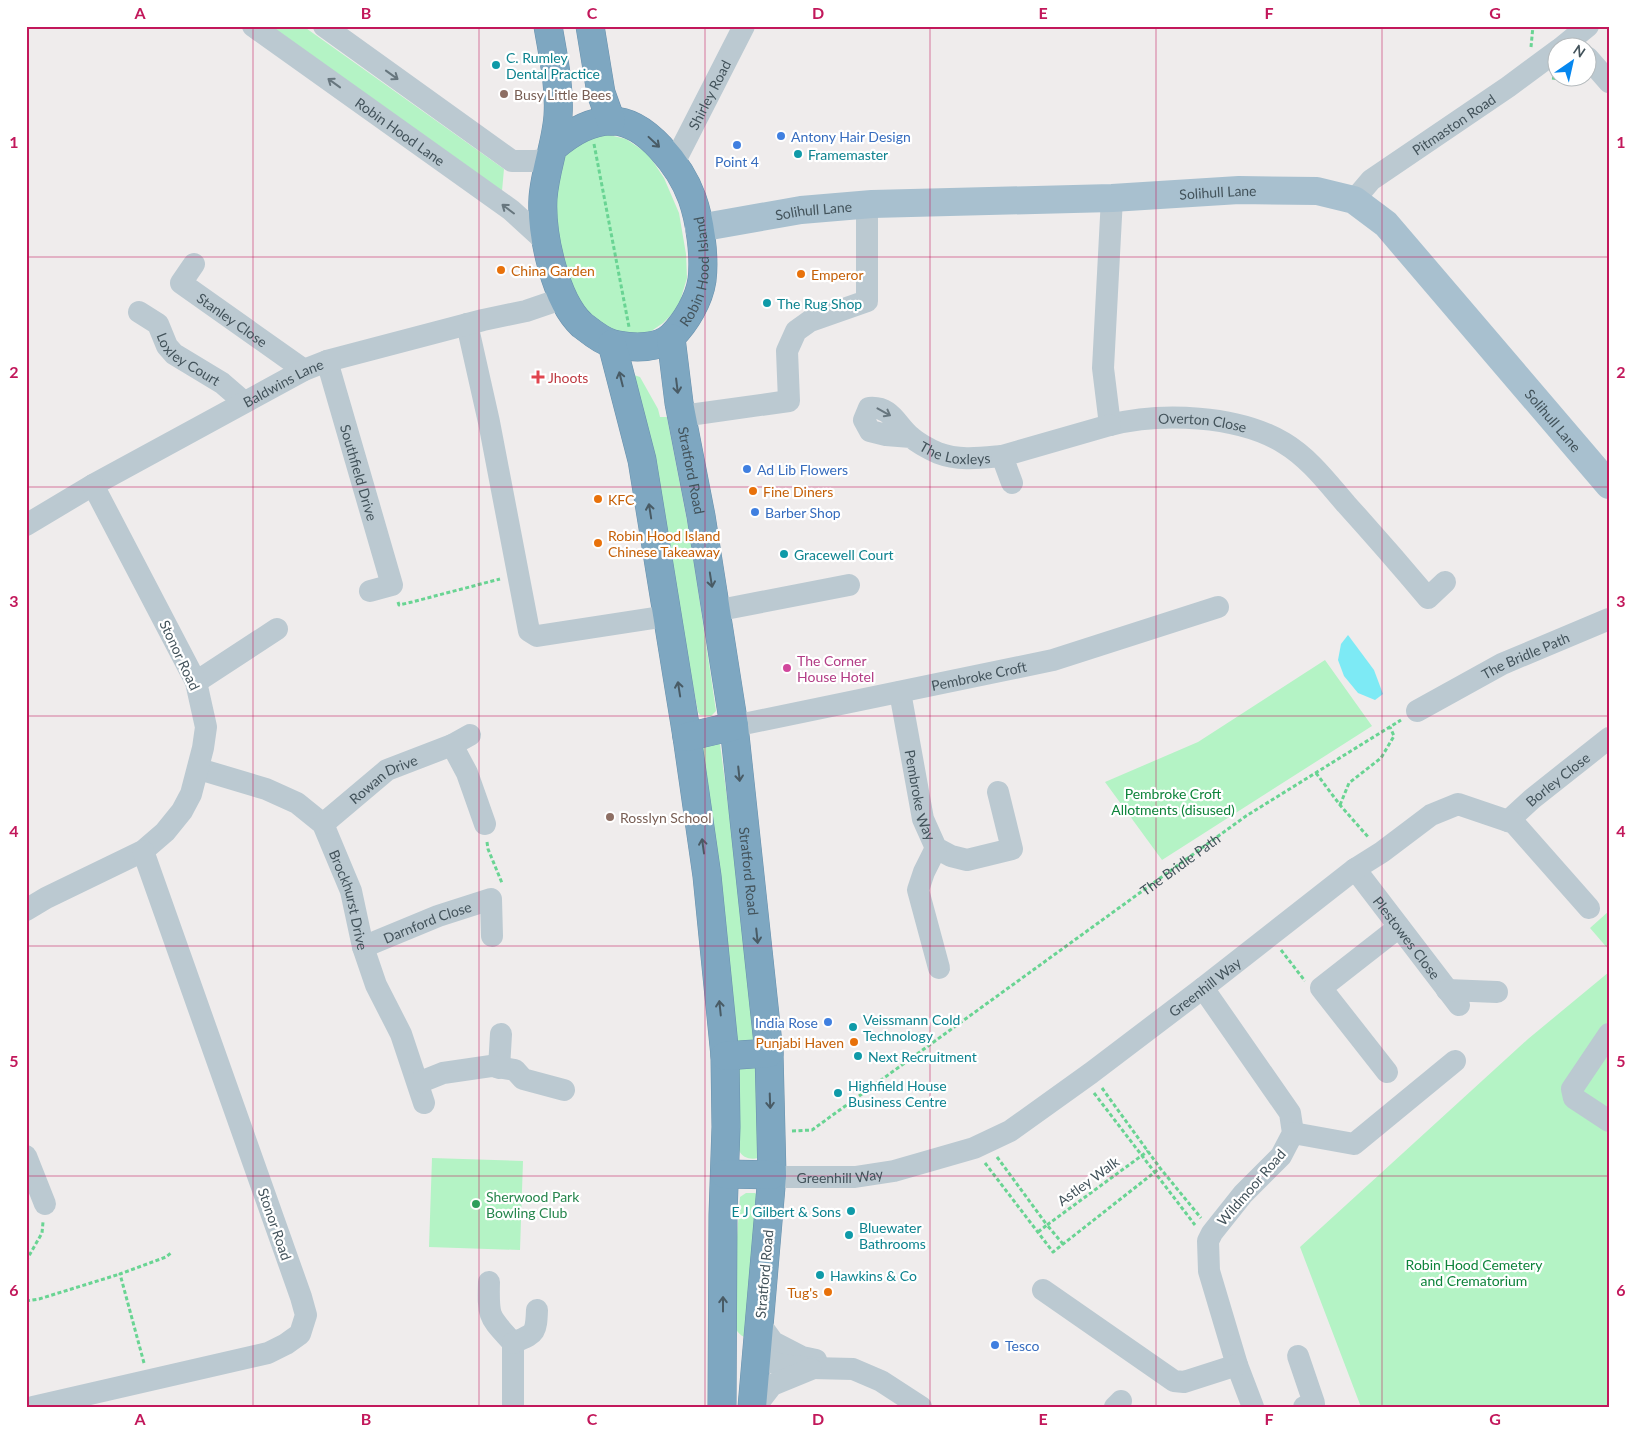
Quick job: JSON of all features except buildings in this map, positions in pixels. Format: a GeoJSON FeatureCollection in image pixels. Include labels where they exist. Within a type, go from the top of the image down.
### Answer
{"type":"FeatureCollection","features":[{"type":"Feature","properties":{"kind":"highway"},"geometry":{"type":"LineString","coordinates":[[548,26],[558,88],[558,116],[543,198],[545,241],[564,298],[572,312],[582,325],[599,338],[623,346]]}},
{"type":"Feature","properties":{"kind":"highway"},"geometry":{"type":"LineString","coordinates":[[552,153],[568,135],[601,122],[601,93],[590,26]]}},
{"type":"Feature","properties":{"kind":"highway","name":"Robin Hood Island"},"geometry":{"type":"LineString","coordinates":[[601,122],[627,124],[642,131],[659,147],[673,165],[692,198],[700,228],[703,263],[702,280],[696,300],[671,338],[653,346],[623,346]]}},
{"type":"Feature","properties":{"kind":"highway","name":"Stratford Road"},"geometry":{"type":"LineString","coordinates":[[671,338],[682,416],[701,516],[734,726],[769,1053],[772,1175],[760,1324],[741,1355],[722,1407]]}},
{"type":"Feature","properties":{"kind":"highway","name":"Stratford Road"},"geometry":{"type":"LineString","coordinates":[[623,346],[668,616],[707,876],[725,1056],[726,1127],[723,1215],[741,1355],[754,1407]]}},
{"type":"Feature","properties":{"kind":"highway"},"geometry":{"type":"LineString","coordinates":[[687,737],[734,726]]}},
{"type":"Feature","properties":{"kind":"highway"},"geometry":{"type":"LineString","coordinates":[[725,1056],[769,1053]]}},
{"type":"Feature","properties":{"kind":"highway"},"geometry":{"type":"LineString","coordinates":[[725,1174],[772,1175]]}},
{"type":"Feature","properties":{"kind":"highway"},"geometry":{"type":"LineString","coordinates":[[737,1407],[741,1355]]}},
{"type":"Feature","properties":{"kind":"main road","name":"Solihull Lane"},"geometry":{"type":"LineString","coordinates":[[700,228],[801,210],[867,204],[1112,198],[1240,190],[1317,191],[1354,200],[1386,224],[1609,485]]}},
{"type":"Feature","properties":{"kind":"street","name":"Robin Hood Lane"},"geometry":{"type":"LineString","coordinates":[[253,26],[511,210],[545,241]]}},
{"type":"Feature","properties":{"kind":"street"},"geometry":{"type":"LineString","coordinates":[[324,26],[512,161],[536,161],[552,153]]}},
{"type":"Feature","properties":{"kind":"street","name":"Shirley Road"},"geometry":{"type":"LineString","coordinates":[[673,165],[744,26]]}},
{"type":"Feature","properties":{"kind":"street","name":"Pitmaston Road"},"geometry":{"type":"LineString","coordinates":[[1354,200],[1371,180],[1508,87],[1548,57]]}},
{"type":"Feature","properties":{"kind":"street"},"geometry":{"type":"LineString","coordinates":[[1598,69],[1609,82]]}},
{"type":"Feature","properties":{"kind":"street"},"geometry":{"type":"LineString","coordinates":[[1110,425],[1103,368],[1112,198]]}},
{"type":"Feature","properties":{"kind":"street"},"geometry":{"type":"LineString","coordinates":[[682,416],[789,401],[787,351],[796,331],[810,321],[867,301],[867,204]]}},
{"type":"Feature","properties":{"kind":"street","name":"Stanley Close"},"geometry":{"type":"LineString","coordinates":[[194,264],[181,283],[304,370]]}},
{"type":"Feature","properties":{"kind":"street","name":"Baldwins Lane"},"geometry":{"type":"LineString","coordinates":[[26,526],[93,485],[304,370],[327,361],[526,310],[564,298]]}},
{"type":"Feature","properties":{"kind":"street","name":"Loxley Court"},"geometry":{"type":"LineString","coordinates":[[138,312],[158,324],[168,346],[174,354],[222,383],[244,402]]}},
{"type":"Feature","properties":{"kind":"street"},"geometry":{"type":"LineString","coordinates":[[467,324],[489,422],[529,632],[537,636],[668,616]]}},
{"type":"Feature","properties":{"kind":"street","name":"Southfield Drive"},"geometry":{"type":"LineString","coordinates":[[327,361],[392,585]]}},
{"type":"Feature","properties":{"kind":"street","name":"Overton Close"},"geometry":{"type":"LineString","coordinates":[[1110,425],[1131,419],[1196,418],[1258,430],[1284,443],[1313,466],[1428,598],[1445,582]]}},
{"type":"Feature","properties":{"kind":"street","name":"The Loxleys"},"geometry":{"type":"LineString","coordinates":[[911,437],[938,453],[968,460],[1002,456],[1110,425]]}},
{"type":"Feature","properties":{"kind":"street"},"geometry":{"type":"LineString","coordinates":[[1002,456],[1012,483]]}},
{"type":"Feature","properties":{"kind":"street","name":"Stonor Road"},"geometry":{"type":"LineString","coordinates":[[26,910],[46,898],[143,851],[165,832],[182,811],[191,794],[199,769],[206,727],[196,682],[93,485]]}},
{"type":"Feature","properties":{"kind":"street"},"geometry":{"type":"LineString","coordinates":[[370,591],[392,585]]}},
{"type":"Feature","properties":{"kind":"street"},"geometry":{"type":"LineString","coordinates":[[715,611],[849,585]]}},
{"type":"Feature","properties":{"kind":"street","name":"Pembroke Croft"},"geometry":{"type":"LineString","coordinates":[[734,726],[1053,660],[1218,607]]}},
{"type":"Feature","properties":{"kind":"street","name":"The Bridle Path"},"geometry":{"type":"LineString","coordinates":[[1417,711],[1502,664],[1609,620]]}},
{"type":"Feature","properties":{"kind":"street"},"geometry":{"type":"LineString","coordinates":[[196,682],[278,629]]}},
{"type":"Feature","properties":{"kind":"street","name":"Pembroke Way"},"geometry":{"type":"LineString","coordinates":[[900,692],[922,819],[936,848],[951,856],[967,860],[1012,849],[998,792]]}},
{"type":"Feature","properties":{"kind":"street","name":"Borley Close"},"geometry":{"type":"LineString","coordinates":[[1508,821],[1532,799],[1609,738]]}},
{"type":"Feature","properties":{"kind":"street","name":"Rowan Drive"},"geometry":{"type":"LineString","coordinates":[[323,824],[387,770],[461,740],[467,773],[484,824]]}},
{"type":"Feature","properties":{"kind":"street","name":"Brockhurst Drive"},"geometry":{"type":"LineString","coordinates":[[199,769],[266,789],[297,803],[323,824],[352,890],[363,948],[376,985],[401,1034],[421,1093],[442,1073],[491,1066],[507,1069]]}},
{"type":"Feature","properties":{"kind":"street","name":"Greenhill Way"},"geometry":{"type":"LineString","coordinates":[[772,1175],[783,1178],[855,1177],[894,1171],[980,1145],[1010,1131],[1087,1076],[1203,988],[1355,869],[1382,852],[1431,815],[1458,804],[1514,823],[1589,908]]}},
{"type":"Feature","properties":{"kind":"street"},"geometry":{"type":"LineString","coordinates":[[936,848],[924,872],[918,890],[939,968]]}},
{"type":"Feature","properties":{"kind":"street","name":"Stonor Road"},"geometry":{"type":"LineString","coordinates":[[33,1407],[268,1353],[300,1334],[306,1315],[143,851]]}},
{"type":"Feature","properties":{"kind":"street","name":"Plestowes Close"},"geometry":{"type":"LineString","coordinates":[[1355,869],[1453,997],[1497,992]]}},
{"type":"Feature","properties":{"kind":"street","name":"Darnford Close"},"geometry":{"type":"LineString","coordinates":[[363,948],[438,916],[498,896],[492,936]]}},
{"type":"Feature","properties":{"kind":"street"},"geometry":{"type":"LineString","coordinates":[[1387,1072],[1321,988],[1399,927]]}},
{"type":"Feature","properties":{"kind":"street","name":"Wildmoor Road"},"geometry":{"type":"LineString","coordinates":[[1203,988],[1290,1113],[1293,1133],[1281,1156],[1243,1194],[1210,1237]]}},
{"type":"Feature","properties":{"kind":"street"},"geometry":{"type":"LineString","coordinates":[[501,1034],[507,1069],[523,1079],[564,1090]]}},
{"type":"Feature","properties":{"kind":"street"},"geometry":{"type":"LineString","coordinates":[[1609,1034],[1572,1089],[1574,1098],[1609,1121]]}},
{"type":"Feature","properties":{"kind":"street"},"geometry":{"type":"LineString","coordinates":[[1293,1133],[1354,1144],[1455,1061]]}},
{"type":"Feature","properties":{"kind":"street"},"geometry":{"type":"LineString","coordinates":[[26,1156],[45,1204]]}},
{"type":"Feature","properties":{"kind":"street"},"geometry":{"type":"LineString","coordinates":[[1210,1237],[1209,1271],[1237,1365],[1253,1407]]}},
{"type":"Feature","properties":{"kind":"street"},"geometry":{"type":"LineString","coordinates":[[489,1282],[488,1308],[491,1317],[497,1328],[513,1347],[513,1407]]}},
{"type":"Feature","properties":{"kind":"street"},"geometry":{"type":"LineString","coordinates":[[1043,1290],[1174,1381],[1184,1382],[1237,1365]]}},
{"type":"Feature","properties":{"kind":"street"},"geometry":{"type":"LineString","coordinates":[[513,1347],[533,1334],[536,1327],[537,1310]]}},
{"type":"Feature","properties":{"kind":"street"},"geometry":{"type":"LineString","coordinates":[[760,1324],[773,1342],[802,1357],[853,1369],[881,1381],[921,1407]]}},
{"type":"Feature","properties":{"kind":"street"},"geometry":{"type":"LineString","coordinates":[[741,1355],[781,1365],[853,1369]]}},
{"type":"Feature","properties":{"kind":"street"},"geometry":{"type":"LineString","coordinates":[[1298,1356],[1314,1403],[1304,1407]]}},
{"type":"Feature","properties":{"kind":"street"},"geometry":{"type":"LineString","coordinates":[[754,1407],[772,1385],[812,1368]]}},
{"type":"Feature","properties":{"kind":"path"},"geometry":{"type":"LineString","coordinates":[[601,122],[623,346]]}},
{"type":"Feature","properties":{"kind":"path"},"geometry":{"type":"LineString","coordinates":[[392,585],[399,604],[502,579]]}},
{"type":"Feature","properties":{"kind":"path","name":"The Bridle Path"},"geometry":{"type":"LineString","coordinates":[[771,1133],[812,1130],[1246,816],[1417,711]]}},
{"type":"Feature","properties":{"kind":"path"},"geometry":{"type":"LineString","coordinates":[[1340,805],[1348,783],[1381,758],[1394,736],[1390,726]]}},
{"type":"Feature","properties":{"kind":"path"},"geometry":{"type":"LineString","coordinates":[[1316,773],[1340,805],[1382,852]]}},
{"type":"Feature","properties":{"kind":"path"},"geometry":{"type":"LineString","coordinates":[[484,824],[498,896]]}},
{"type":"Feature","properties":{"kind":"path"},"geometry":{"type":"LineString","coordinates":[[1270,936],[1308,985],[1321,988]]}},
{"type":"Feature","properties":{"kind":"path"},"geometry":{"type":"LineString","coordinates":[[1087,1076],[1148,1151],[1210,1237]]}},
{"type":"Feature","properties":{"kind":"path"},"geometry":{"type":"LineString","coordinates":[[1087,1076],[1154,1172],[1210,1237]]}},
{"type":"Feature","properties":{"kind":"path"},"geometry":{"type":"LineString","coordinates":[[980,1145],[1062,1244]]}},
{"type":"Feature","properties":{"kind":"path"},"geometry":{"type":"LineString","coordinates":[[980,1145],[1053,1252],[1160,1168]]}},
{"type":"Feature","properties":{"kind":"path","name":"Astley Walk"},"geometry":{"type":"LineString","coordinates":[[1038,1232],[1148,1151]]}},
{"type":"Feature","properties":{"kind":"path"},"geometry":{"type":"LineString","coordinates":[[26,1261],[42,1233],[45,1204]]}},
{"type":"Feature","properties":{"kind":"path"},"geometry":{"type":"LineString","coordinates":[[26,1301],[39,1299],[120,1274],[166,1257],[172,1252]]}},
{"type":"Feature","properties":{"kind":"path"},"geometry":{"type":"LineString","coordinates":[[120,1274],[149,1380]]}},
{"type":"Feature","properties":{"kind":"green space"},"geometry":{"type":"Polygon","coordinates":[[[267,26],[303,26],[504,169],[502,191],[267,26]]]}},
{"type":"Feature","properties":{"kind":"green space"},"geometry":{"type":"Polygon","coordinates":[[[605,134],[626,139],[648,154],[664,178],[679,213],[686,254],[687,278],[678,308],[663,323],[644,336],[603,328],[582,308],[561,256],[556,211],[557,175],[562,161],[574,144],[605,134]]]}},
{"type":"Feature","properties":{"kind":"green space"},"geometry":{"type":"Polygon","coordinates":[[[634,375],[640,377],[658,409],[660,417],[667,417],[690,536],[716,711],[711,716],[700,715],[698,712],[634,375]]]}},
{"type":"Feature","properties":{"kind":"green space","name":"Pembroke Croft Allotments (disused)"},"geometry":{"type":"Polygon","coordinates":[[[1325,660],[1372,726],[1162,860],[1105,782],[1198,742],[1325,660]]]}},
{"type":"Feature","properties":{"kind":"green space"},"geometry":{"type":"Polygon","coordinates":[[[708,741],[720,744],[759,1040],[733,1047],[699,748],[708,741]]]}},
{"type":"Feature","properties":{"kind":"green space"},"geometry":{"type":"Polygon","coordinates":[[[1609,911],[1609,950],[1590,928],[1609,911]]]}},
{"type":"Feature","properties":{"kind":"green space","name":"Robin Hood Cemetery and Crematorium"},"geometry":{"type":"Polygon","coordinates":[[[1609,972],[1609,1407],[1361,1407],[1300,1247],[1528,1039],[1609,972]]]}},
{"type":"Feature","properties":{"kind":"green space"},"geometry":{"type":"Polygon","coordinates":[[[756,1066],[758,1158],[752,1159],[744,1157],[739,1150],[736,1068],[756,1066]]]}},
{"type":"Feature","properties":{"kind":"green space","name":"Sherwood Park Bowling Club"},"geometry":{"type":"Polygon","coordinates":[[[432,1158],[523,1161],[520,1250],[429,1247],[432,1158]]]}},
{"type":"Feature","properties":{"kind":"green space"},"geometry":{"type":"Polygon","coordinates":[[[746,1193],[755,1193],[760,1198],[748,1339],[737,1331],[731,1318],[740,1197],[746,1193]]]}},
{"type":"Feature","properties":{"kind":"water"},"geometry":{"type":"Polygon","coordinates":[[[1348,635],[1374,670],[1383,694],[1375,700],[1358,693],[1344,676],[1338,660],[1341,644],[1348,635]]]}},
{"type":"Feature","properties":{"kind":"place","name":"C. Rumley Dental Practice"},"geometry":{"type":"Point","coordinates":[496,65]}},
{"type":"Feature","properties":{"kind":"place","name":"Busy Little Bees"},"geometry":{"type":"Point","coordinates":[504,94]}},
{"type":"Feature","properties":{"kind":"place","name":"Antony Hair Design"},"geometry":{"type":"Point","coordinates":[781,136]}},
{"type":"Feature","properties":{"kind":"place","name":"Point 4"},"geometry":{"type":"Point","coordinates":[737,145]}},
{"type":"Feature","properties":{"kind":"place","name":"Framemaster"},"geometry":{"type":"Point","coordinates":[798,154]}},
{"type":"Feature","properties":{"kind":"place","name":"China Garden"},"geometry":{"type":"Point","coordinates":[501,270]}},
{"type":"Feature","properties":{"kind":"place","name":"Emperor"},"geometry":{"type":"Point","coordinates":[801,274]}},
{"type":"Feature","properties":{"kind":"place","name":"The Rug Shop"},"geometry":{"type":"Point","coordinates":[767,303]}},
{"type":"Feature","properties":{"kind":"place","name":"Jhoots"},"geometry":{"type":"Point","coordinates":[538,377]}},
{"type":"Feature","properties":{"kind":"place","name":"Ad Lib Flowers"},"geometry":{"type":"Point","coordinates":[747,469]}},
{"type":"Feature","properties":{"kind":"place","name":"Fine Diners"},"geometry":{"type":"Point","coordinates":[753,491]}},
{"type":"Feature","properties":{"kind":"place","name":"KFC"},"geometry":{"type":"Point","coordinates":[598,499]}},
{"type":"Feature","properties":{"kind":"place","name":"Barber Shop"},"geometry":{"type":"Point","coordinates":[755,512]}},
{"type":"Feature","properties":{"kind":"place","name":"Robin Hood Island Chinese Takeaway"},"geometry":{"type":"Point","coordinates":[598,543]}},
{"type":"Feature","properties":{"kind":"place","name":"Gracewell Court"},"geometry":{"type":"Point","coordinates":[784,554]}},
{"type":"Feature","properties":{"kind":"place","name":"The Corner House Hotel"},"geometry":{"type":"Point","coordinates":[787,668]}},
{"type":"Feature","properties":{"kind":"place","name":"Rosslyn School"},"geometry":{"type":"Point","coordinates":[610,817]}},
{"type":"Feature","properties":{"kind":"place","name":"India Rose"},"geometry":{"type":"Point","coordinates":[828,1022]}},
{"type":"Feature","properties":{"kind":"place","name":"Veissmann Cold Technology"},"geometry":{"type":"Point","coordinates":[853,1027]}},
{"type":"Feature","properties":{"kind":"place","name":"Punjabi Haven"},"geometry":{"type":"Point","coordinates":[854,1042]}},
{"type":"Feature","properties":{"kind":"place","name":"Next Recruitment"},"geometry":{"type":"Point","coordinates":[858,1056]}},
{"type":"Feature","properties":{"kind":"place","name":"Highfield House Business Centre"},"geometry":{"type":"Point","coordinates":[838,1093]}},
{"type":"Feature","properties":{"kind":"place","name":"Sherwood Park Bowling Club"},"geometry":{"type":"Point","coordinates":[476,1204]}},
{"type":"Feature","properties":{"kind":"place","name":"E J Gilbert & Sons"},"geometry":{"type":"Point","coordinates":[851,1211]}},
{"type":"Feature","properties":{"kind":"place","name":"Bluewater Bathrooms"},"geometry":{"type":"Point","coordinates":[849,1235]}},
{"type":"Feature","properties":{"kind":"place","name":"Hawkins & Co"},"geometry":{"type":"Point","coordinates":[820,1275]}},
{"type":"Feature","properties":{"kind":"place","name":"Tug's"},"geometry":{"type":"Point","coordinates":[828,1292]}},
{"type":"Feature","properties":{"kind":"place","name":"Tesco"},"geometry":{"type":"Point","coordinates":[995,1345]}}]}
